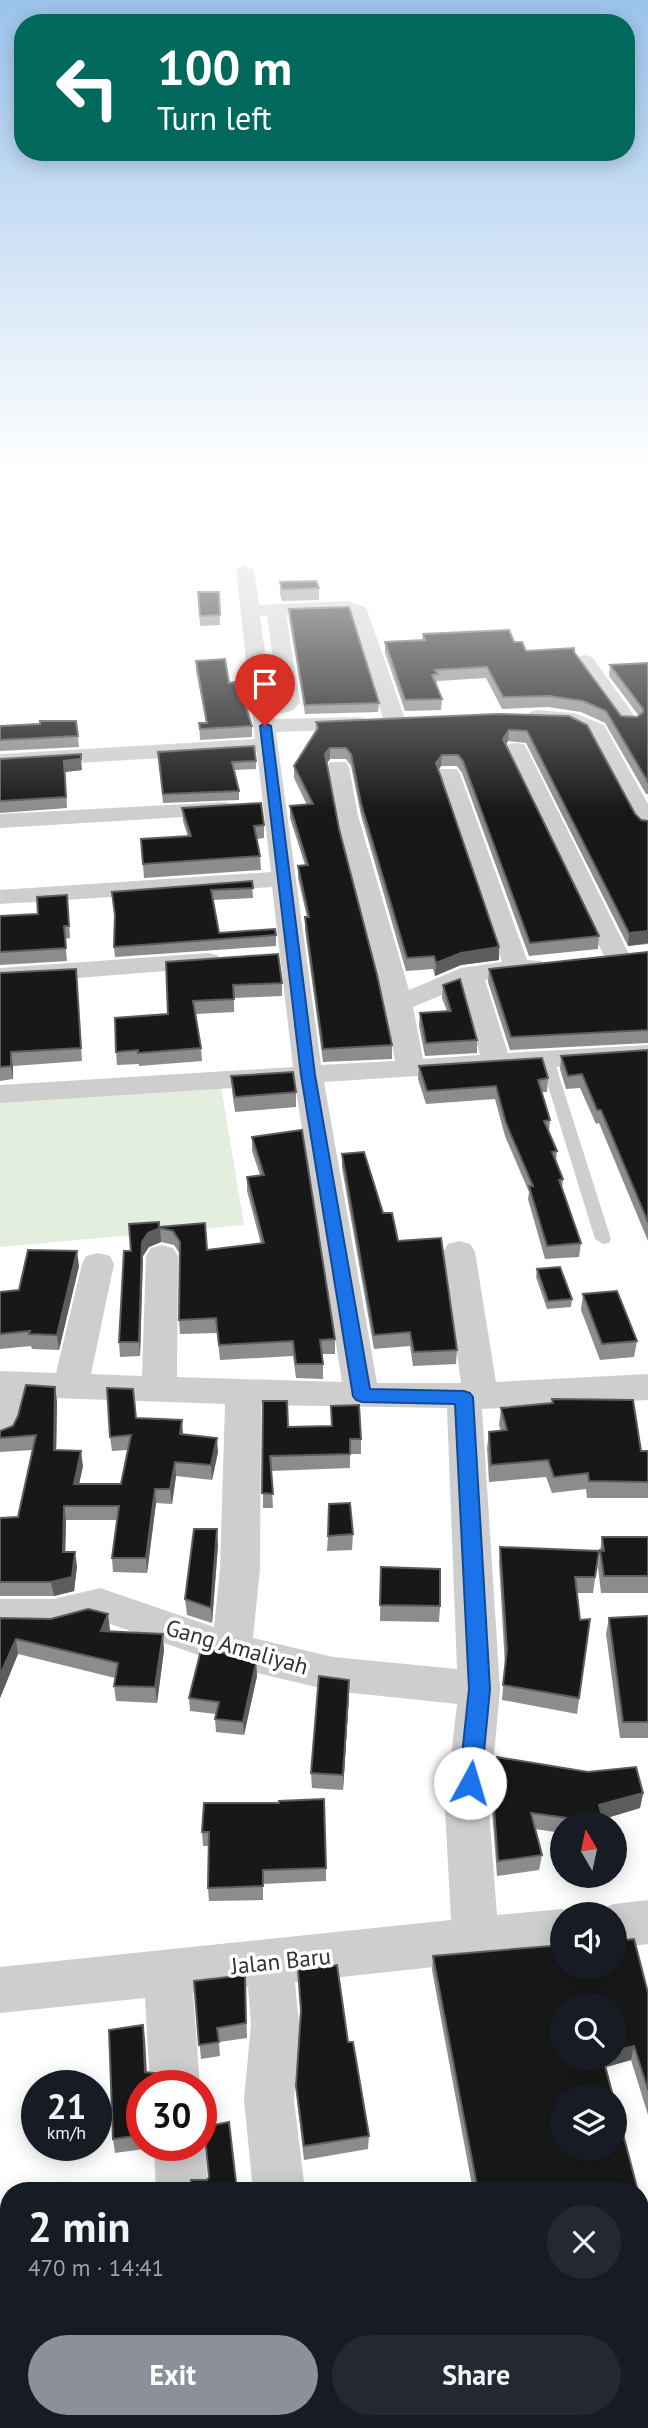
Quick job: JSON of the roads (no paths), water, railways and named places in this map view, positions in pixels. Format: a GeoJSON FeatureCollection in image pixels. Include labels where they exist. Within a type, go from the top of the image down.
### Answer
{"type":"FeatureCollection","features":[{"type":"Feature","properties":{"kind":"street"},"geometry":{"type":"LineString","coordinates":[[247,584],[308,1075],[362,1396]]}},
{"type":"Feature","properties":{"kind":"street"},"geometry":{"type":"LineString","coordinates":[[252,611],[348,607],[359,611],[395,722]]}},
{"type":"Feature","properties":{"kind":"street"},"geometry":{"type":"LineString","coordinates":[[266,727],[290,703],[276,610]]}},
{"type":"Feature","properties":{"kind":"street"},"geometry":{"type":"LineString","coordinates":[[585,661],[639,725]]}},
{"type":"Feature","properties":{"kind":"street"},"geometry":{"type":"LineString","coordinates":[[522,717],[568,718],[587,723],[639,725]]}},
{"type":"Feature","properties":{"kind":"street"},"geometry":{"type":"LineString","coordinates":[[0,761],[266,727],[420,721]]}},
{"type":"Feature","properties":{"kind":"street"},"geometry":{"type":"LineString","coordinates":[[587,723],[596,730],[648,825]]}},
{"type":"Feature","properties":{"kind":"street"},"geometry":{"type":"LineString","coordinates":[[516,749],[616,958]]}},
{"type":"Feature","properties":{"kind":"street"},"geometry":{"type":"LineString","coordinates":[[338,767],[346,816],[399,1003],[410,1068]]}},
{"type":"Feature","properties":{"kind":"street"},"geometry":{"type":"LineString","coordinates":[[449,774],[517,968]]}},
{"type":"Feature","properties":{"kind":"street"},"geometry":{"type":"LineString","coordinates":[[0,821],[275,807]]}},
{"type":"Feature","properties":{"kind":"street"},"geometry":{"type":"LineString","coordinates":[[0,897],[282,879]]}},
{"type":"Feature","properties":{"kind":"street"},"geometry":{"type":"LineString","coordinates":[[265,957],[293,955]]}},
{"type":"Feature","properties":{"kind":"street"},"geometry":{"type":"LineString","coordinates":[[0,975],[237,959]]}},
{"type":"Feature","properties":{"kind":"street"},"geometry":{"type":"LineString","coordinates":[[399,1003],[470,974],[555,965]]}},
{"type":"Feature","properties":{"kind":"street"},"geometry":{"type":"LineString","coordinates":[[470,974],[498,1064]]}},
{"type":"Feature","properties":{"kind":"street"},"geometry":{"type":"LineString","coordinates":[[0,1094],[648,1053]]}},
{"type":"Feature","properties":{"kind":"street"},"geometry":{"type":"LineString","coordinates":[[459,1252],[473,1397],[479,1689],[467,1810],[476,1940]]}},
{"type":"Feature","properties":{"kind":"street"},"geometry":{"type":"LineString","coordinates":[[159,1387],[162,1256]]}},
{"type":"Feature","properties":{"kind":"street"},"geometry":{"type":"LineString","coordinates":[[71,1385],[98,1264]]}},
{"type":"Feature","properties":{"kind":"street"},"geometry":{"type":"LineString","coordinates":[[0,1430],[6,1384],[473,1397],[648,1387]]}},
{"type":"Feature","properties":{"kind":"street"},"geometry":{"type":"LineString","coordinates":[[232,1650],[240,1569],[243,1391]]}},
{"type":"Feature","properties":{"kind":"street","name":"Gang Amaliyah"},"geometry":{"type":"LineString","coordinates":[[0,1615],[53,1615],[100,1604],[232,1650],[333,1674],[479,1689]]}},
{"type":"Feature","properties":{"kind":"street"},"geometry":{"type":"LineString","coordinates":[[627,1924],[648,1922]]}},
{"type":"Feature","properties":{"kind":"street","name":"Jalan Baru"},"geometry":{"type":"LineString","coordinates":[[0,1990],[550,1932]]}},
{"type":"Feature","properties":{"kind":"street"},"geometry":{"type":"LineString","coordinates":[[270,1962],[275,2024],[269,2100],[278,2182]]}},
{"type":"Feature","properties":{"kind":"street"},"geometry":{"type":"LineString","coordinates":[[168,1973],[174,2070]]}},
{"type":"Feature","properties":{"kind":"street"},"geometry":{"type":"LineString","coordinates":[[180,2161],[181,2182]]}},
{"type":"Feature","properties":{"kind":"lane"},"geometry":{"type":"LineString","coordinates":[[547,1060],[603,1239]]}}]}
